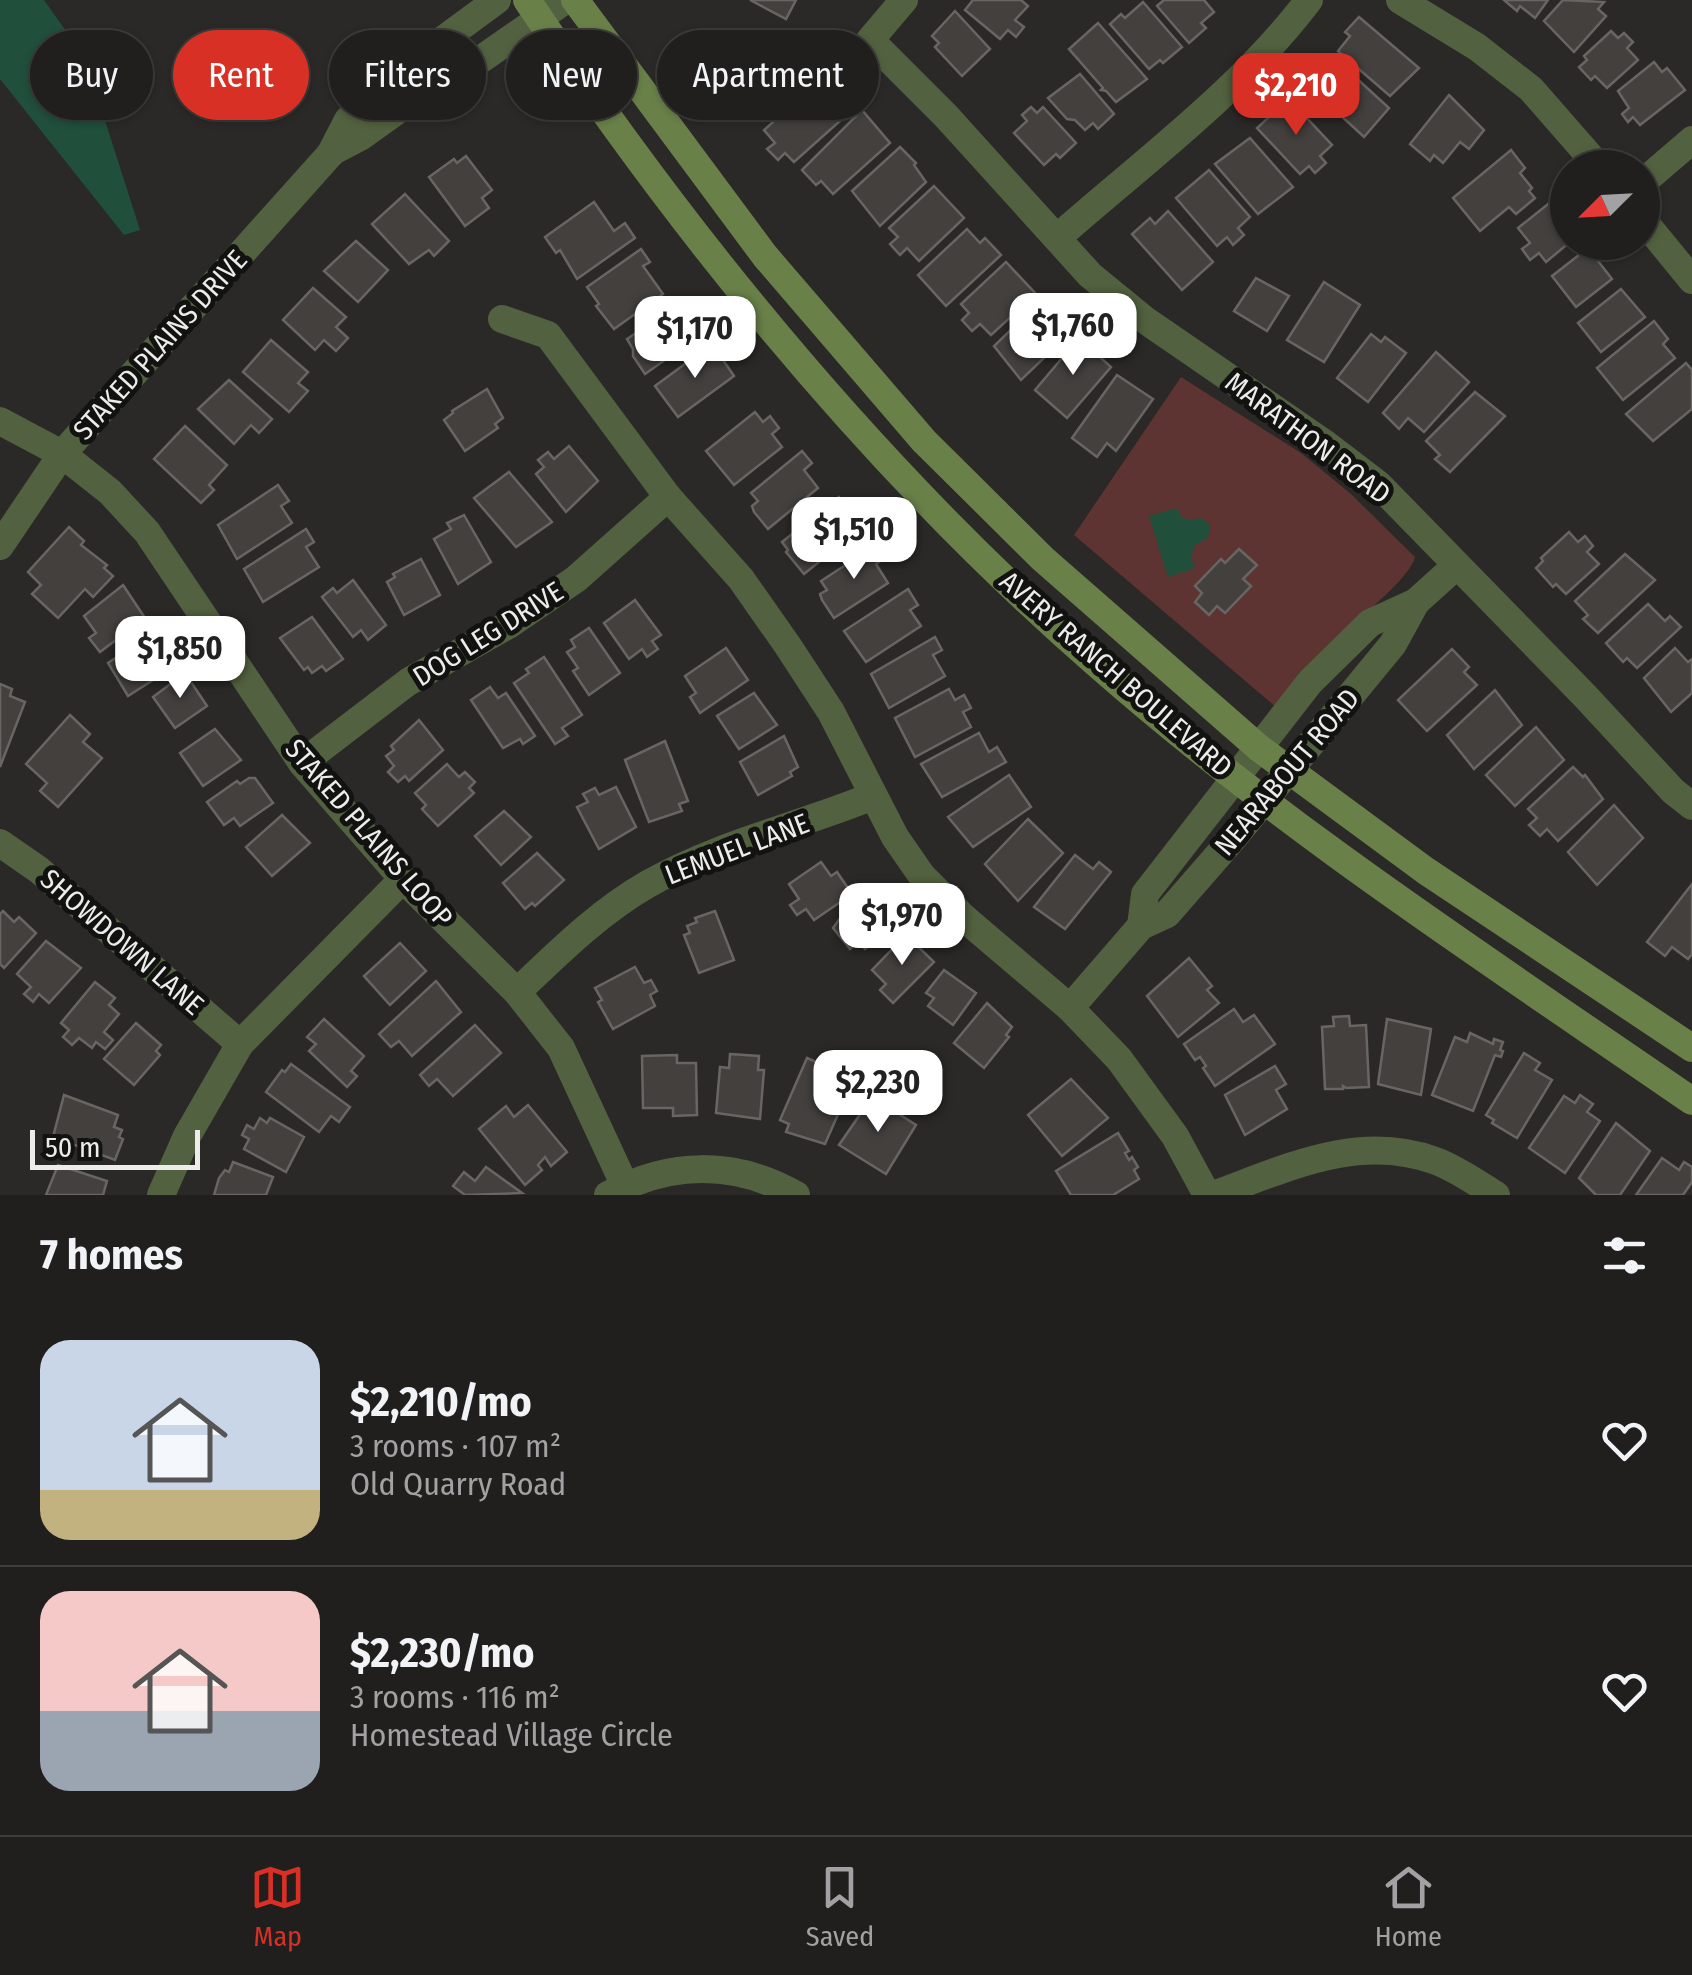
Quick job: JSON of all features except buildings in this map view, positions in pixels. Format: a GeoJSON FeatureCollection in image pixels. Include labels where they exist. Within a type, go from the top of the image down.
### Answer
{"type":"FeatureCollection","features":[{"type":"Feature","properties":{"kind":"main road","name":"AVERY RANCH BOULEVARD"},"geometry":{"type":"LineString","coordinates":[[575,0],[765,256],[924,441],[1043,559],[1259,748],[1426,871],[1692,1048]]}},
{"type":"Feature","properties":{"kind":"main road","name":"AVERY RANCH BOULEVARD"},"geometry":{"type":"LineString","coordinates":[[533,9],[724,268],[817,383],[910,485],[1098,665],[1336,856],[1692,1101]]}},
{"type":"Feature","properties":{"kind":"street","name":"STAKED PLAINS DRIVE"},"geometry":{"type":"LineString","coordinates":[[0,546],[62,454],[332,152],[348,120],[387,82],[497,0]]}},
{"type":"Feature","properties":{"kind":"street","name":"STAKED PLAINS DRIVE"},"geometry":{"type":"LineString","coordinates":[[332,152],[457,76],[533,9],[565,0]]}},
{"type":"Feature","properties":{"kind":"street","name":"MARATHON ROAD"},"geometry":{"type":"LineString","coordinates":[[904,0],[870,40],[1090,275],[1145,320],[1378,484],[1673,791],[1692,806]]}},
{"type":"Feature","properties":{"kind":"street"},"geometry":{"type":"LineString","coordinates":[[1058,238],[1240,79],[1309,0]]}},
{"type":"Feature","properties":{"kind":"street"},"geometry":{"type":"LineString","coordinates":[[1400,0],[1477,47],[1531,89],[1584,150]]}},
{"type":"Feature","properties":{"kind":"street"},"geometry":{"type":"LineString","coordinates":[[1660,168],[1692,140]]}},
{"type":"Feature","properties":{"kind":"street"},"geometry":{"type":"LineString","coordinates":[[1660,241],[1692,280]]}},
{"type":"Feature","properties":{"kind":"street"},"geometry":{"type":"LineString","coordinates":[[502,319],[548,335],[668,497],[741,579],[788,646],[831,712],[895,838],[922,876],[962,917],[1070,1008],[1120,1059],[1175,1136],[1210,1195],[1313,1158],[1348,1151],[1390,1150],[1435,1161],[1496,1195]]}},
{"type":"Feature","properties":{"kind":"street","name":"STAKED PLAINS LOOP"},"geometry":{"type":"LineString","coordinates":[[0,422],[62,454],[110,492],[148,532],[302,764],[403,879],[517,992],[561,1048],[616,1190]]}},
{"type":"Feature","properties":{"kind":"street","name":"DOG LEG DRIVE"},"geometry":{"type":"LineString","coordinates":[[302,764],[408,682],[510,624],[576,579],[668,497]]}},
{"type":"Feature","properties":{"kind":"street","name":"NEARABOUT ROAD"},"geometry":{"type":"LineString","coordinates":[[1141,926],[1145,894],[1310,682],[1370,623],[1416,602],[1456,566]]}},
{"type":"Feature","properties":{"kind":"street","name":"NEARABOUT ROAD"},"geometry":{"type":"LineString","coordinates":[[1070,1008],[1141,926],[1168,914],[1394,644],[1416,602]]}},
{"type":"Feature","properties":{"kind":"street","name":"LEMUEL LANE"},"geometry":{"type":"LineString","coordinates":[[517,992],[610,908],[648,884],[688,863],[872,796]]}},
{"type":"Feature","properties":{"kind":"street","name":"SHOWDOWN LANE"},"geometry":{"type":"LineString","coordinates":[[0,843],[39,870],[240,1044]]}},
{"type":"Feature","properties":{"kind":"street"},"geometry":{"type":"LineString","coordinates":[[162,1195],[205,1102],[240,1044],[403,879]]}},
{"type":"Feature","properties":{"kind":"street"},"geometry":{"type":"LineString","coordinates":[[616,1190],[656,1174],[714,1168],[745,1174],[796,1195]]}},
{"type":"Feature","properties":{"kind":"shaded area"},"geometry":{"type":"Polygon","coordinates":[[[0,0],[44,0],[65,30],[30,30],[30,117],[0,79],[0,0]]]}},
{"type":"Feature","properties":{"kind":"shaded area"},"geometry":{"type":"Polygon","coordinates":[[[33,120],[105,120],[140,230],[124,235],[33,120]]]}},
{"type":"Feature","properties":{"kind":"shaded area"},"geometry":{"type":"Polygon","coordinates":[[[1181,377],[1301,453],[1351,494],[1415,557],[1388,593],[1321,653],[1277,708],[1074,535],[1181,377]]]}},
{"type":"Feature","properties":{"kind":"shaded area"},"geometry":{"type":"Polygon","coordinates":[[[1177,508],[1188,520],[1201,518],[1210,525],[1208,538],[1195,545],[1191,557],[1195,568],[1168,577],[1149,516],[1177,508]]]}}]}
